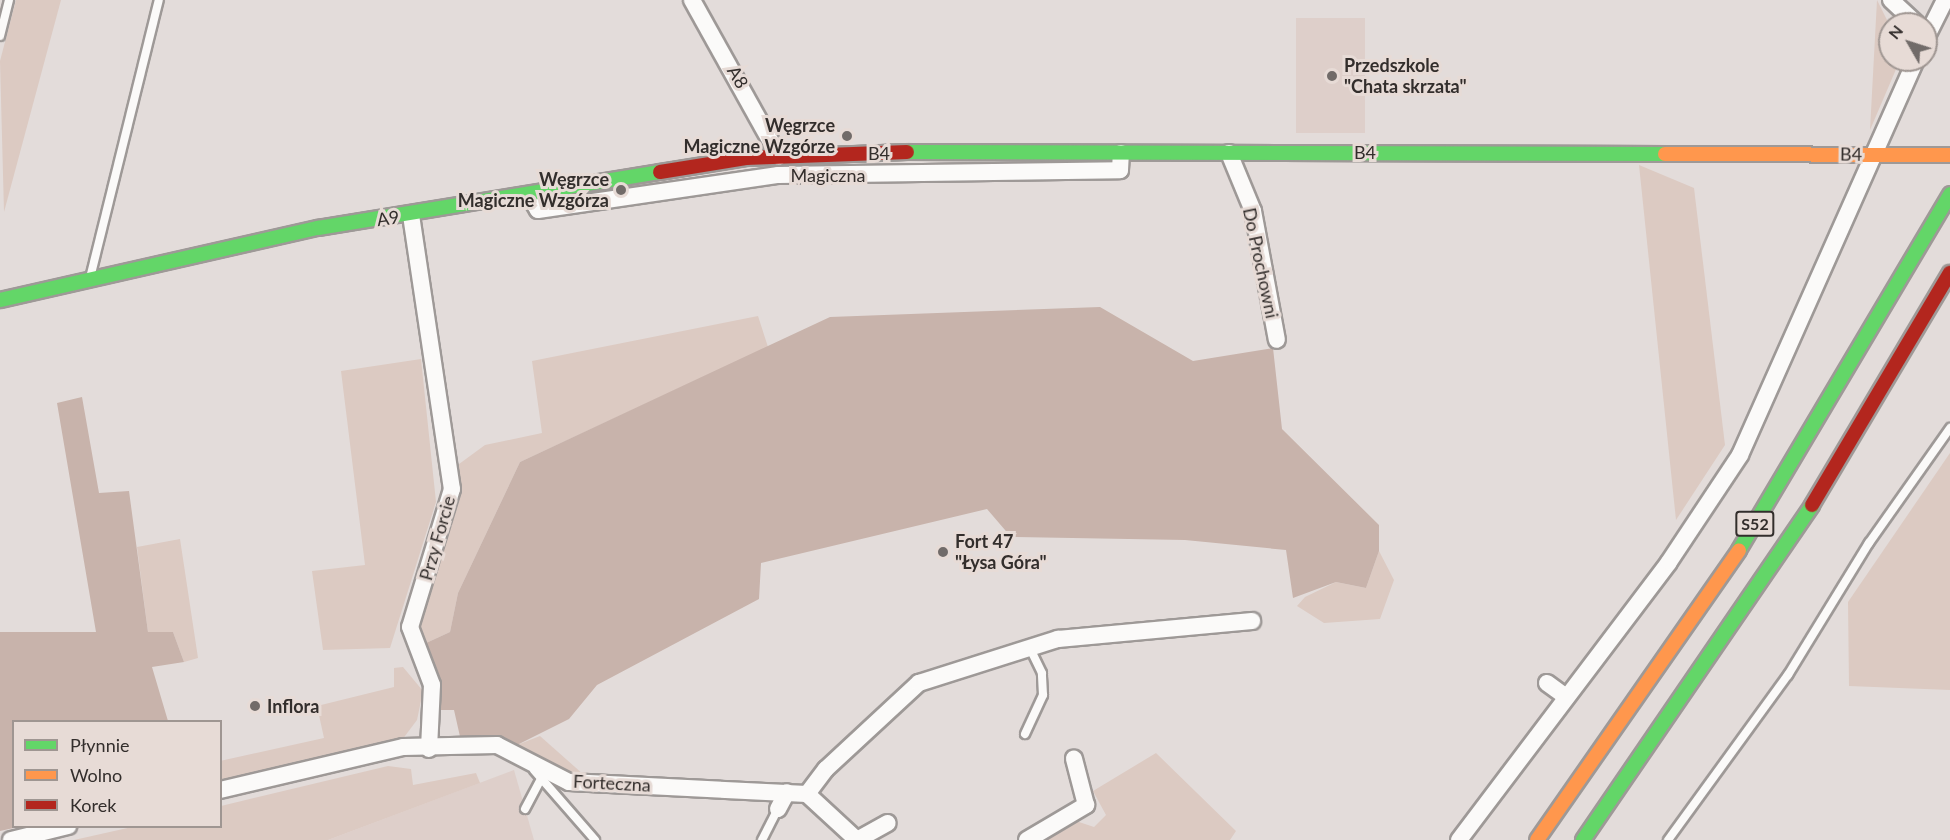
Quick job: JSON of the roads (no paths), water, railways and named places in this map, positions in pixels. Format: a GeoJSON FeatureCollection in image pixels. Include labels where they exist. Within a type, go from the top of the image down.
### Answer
{"type":"FeatureCollection","features":[{"type":"Feature","properties":{"kind":"main road","name":"B4"},"geometry":{"type":"LineString","coordinates":[[779,156],[1122,153],[1950,155]]}},
{"type":"Feature","properties":{"kind":"main road","name":"A9"},"geometry":{"type":"LineString","coordinates":[[0,300],[318,228],[779,156]]}},
{"type":"Feature","properties":{"kind":"main road","name":"S52"},"geometry":{"type":"LineString","coordinates":[[1537,840],[1744,543],[1950,194]]}},
{"type":"Feature","properties":{"kind":"main road","name":"S52"},"geometry":{"type":"LineString","coordinates":[[1583,840],[1810,508],[1950,273]]}},
{"type":"Feature","properties":{"kind":"street","name":"A8"},"geometry":{"type":"LineString","coordinates":[[692,0],[779,156]]}},
{"type":"Feature","properties":{"kind":"street"},"geometry":{"type":"LineString","coordinates":[[1891,0],[1905,12]]}},
{"type":"Feature","properties":{"kind":"street"},"geometry":{"type":"LineString","coordinates":[[1459,840],[1669,562],[1740,454],[1910,72]]}},
{"type":"Feature","properties":{"kind":"street","name":"Magiczna"},"geometry":{"type":"LineString","coordinates":[[529,195],[538,210],[778,175],[1120,170],[1122,153]]}},
{"type":"Feature","properties":{"kind":"street","name":"Do Prochowni"},"geometry":{"type":"LineString","coordinates":[[1228,153],[1253,212],[1277,340]]}},
{"type":"Feature","properties":{"kind":"street","name":"Przy Forcie"},"geometry":{"type":"LineString","coordinates":[[411,215],[452,489],[410,627],[432,685],[429,749]]}},
{"type":"Feature","properties":{"kind":"street"},"geometry":{"type":"LineString","coordinates":[[888,823],[857,840],[807,794],[907,690],[1058,639],[1252,621]]}},
{"type":"Feature","properties":{"kind":"street"},"geometry":{"type":"LineString","coordinates":[[1548,683],[1566,697]]}},
{"type":"Feature","properties":{"kind":"street","name":"Forteczna"},"geometry":{"type":"LineString","coordinates":[[222,790],[403,747],[429,749],[497,745],[519,754],[569,782],[807,794]]}},
{"type":"Feature","properties":{"kind":"street"},"geometry":{"type":"LineString","coordinates":[[1027,840],[1086,805],[1074,759]]}},
{"type":"Feature","properties":{"kind":"street"},"geometry":{"type":"LineString","coordinates":[[778,809],[787,792]]}},
{"type":"Feature","properties":{"kind":"street"},"geometry":{"type":"LineString","coordinates":[[11,840],[60,828]]}},
{"type":"Feature","properties":{"kind":"lane"},"geometry":{"type":"LineString","coordinates":[[0,36],[9,0]]}},
{"type":"Feature","properties":{"kind":"lane"},"geometry":{"type":"LineString","coordinates":[[90,278],[159,0]]}},
{"type":"Feature","properties":{"kind":"lane"},"geometry":{"type":"LineString","coordinates":[[1668,840],[1788,675],[1869,543],[1950,428]]}},
{"type":"Feature","properties":{"kind":"lane"},"geometry":{"type":"LineString","coordinates":[[1025,734],[1043,695],[1042,673],[1030,648]]}},
{"type":"Feature","properties":{"kind":"lane"},"geometry":{"type":"LineString","coordinates":[[519,754],[542,777],[595,840]]}},
{"type":"Feature","properties":{"kind":"lane"},"geometry":{"type":"LineString","coordinates":[[525,808],[542,777]]}},
{"type":"Feature","properties":{"kind":"lane"},"geometry":{"type":"LineString","coordinates":[[762,840],[778,809]]}},
{"type":"Feature","properties":{"kind":"place","name":"Przedszkole \"Chata skrzata\""},"geometry":{"type":"Point","coordinates":[1332,76]}},
{"type":"Feature","properties":{"kind":"place","name":"Węgrzce Magiczne Wzgórze"},"geometry":{"type":"Point","coordinates":[847,136]}},
{"type":"Feature","properties":{"kind":"place","name":"Węgrzce Magiczne Wzgórza"},"geometry":{"type":"Point","coordinates":[621,190]}},
{"type":"Feature","properties":{"kind":"place","name":"Fort 47 \"Łysa Góra\""},"geometry":{"type":"Point","coordinates":[943,552]}},
{"type":"Feature","properties":{"kind":"place","name":"Inflora"},"geometry":{"type":"Point","coordinates":[255,706]}}]}
